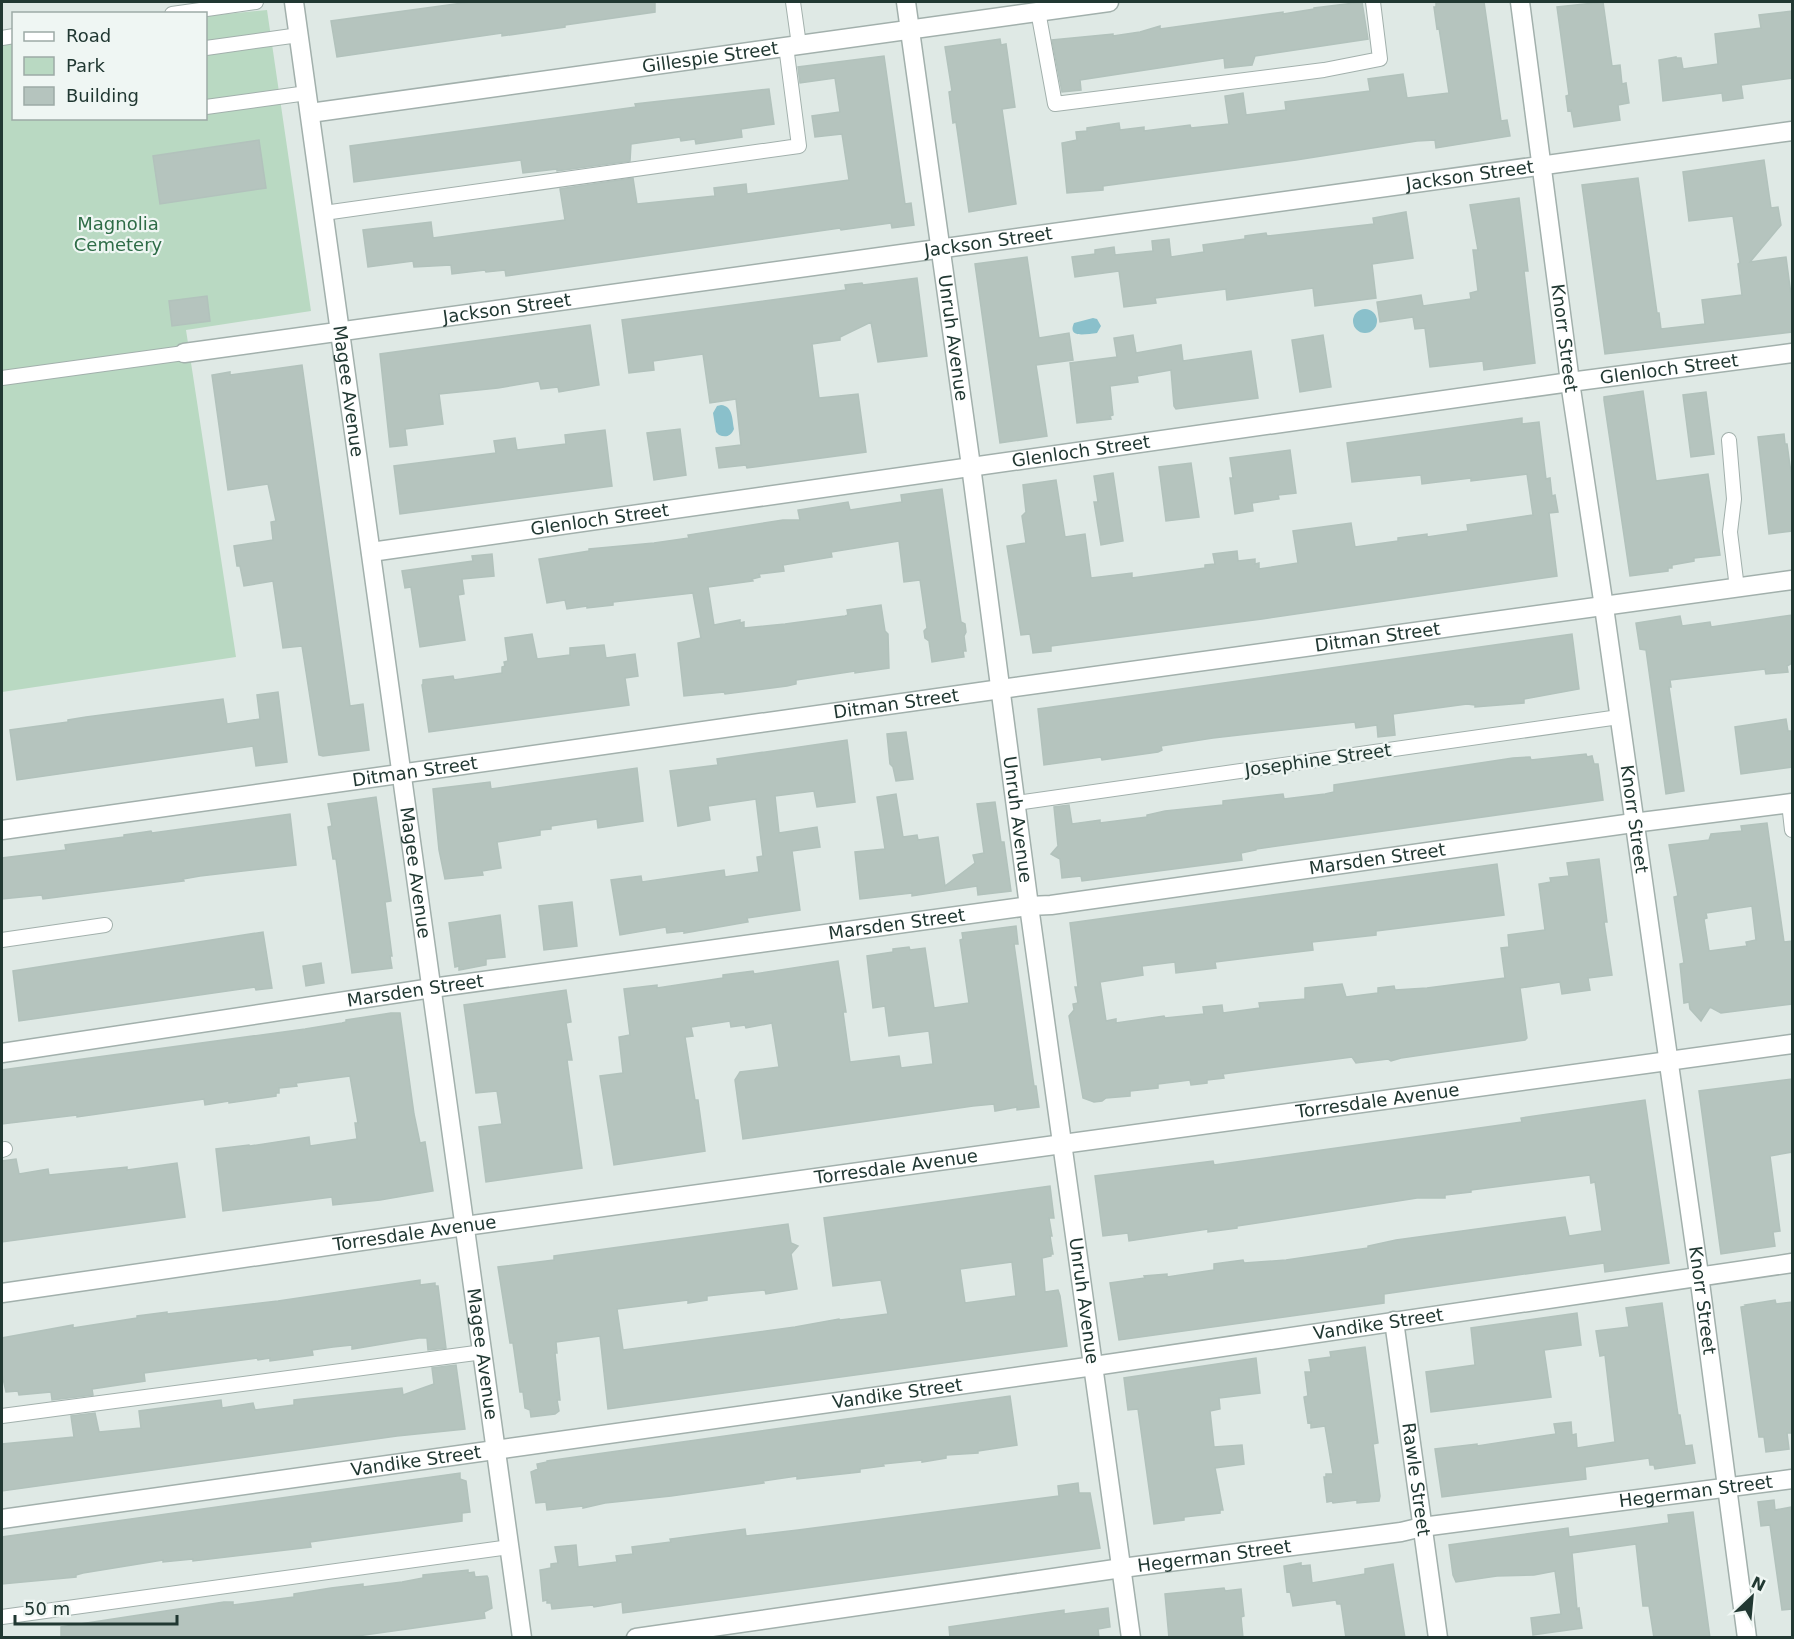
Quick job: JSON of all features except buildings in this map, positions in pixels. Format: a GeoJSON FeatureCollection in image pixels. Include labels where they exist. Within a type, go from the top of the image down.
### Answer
{"type":"FeatureCollection","features":[{"type":"Feature","properties":{"kind":"street","name":"Magee Avenue"},"geometry":{"type":"LineString","coordinates":[[294,2],[522,1638]]}},
{"type":"Feature","properties":{"kind":"street","name":"Unruh Avenue"},"geometry":{"type":"LineString","coordinates":[[906,2],[1131,1638]]}},
{"type":"Feature","properties":{"kind":"street","name":"Gillespie Street"},"geometry":{"type":"LineString","coordinates":[[310,113],[909,29],[1016,8],[1038,11],[1109,2]]}},
{"type":"Feature","properties":{"kind":"street","name":"Knorr Street"},"geometry":{"type":"LineString","coordinates":[[1520,2],[1570,382],[1699,1275],[1747,1638]]}},
{"type":"Feature","properties":{"kind":"street","name":"Jackson Street"},"geometry":{"type":"LineString","coordinates":[[184,353],[1792,131]]}},
{"type":"Feature","properties":{"kind":"street","name":"Glenloch Street"},"geometry":{"type":"LineString","coordinates":[[371,552],[1570,382],[1792,353]]}},
{"type":"Feature","properties":{"kind":"street","name":"Ditman Street"},"geometry":{"type":"LineString","coordinates":[[2,830],[402,774],[424,769],[1792,580]]}},
{"type":"Feature","properties":{"kind":"street","name":"Marsden Street"},"geometry":{"type":"LineString","coordinates":[[2,1053],[432,988],[1791,803]]}},
{"type":"Feature","properties":{"kind":"street","name":"Torresdale Avenue"},"geometry":{"type":"LineString","coordinates":[[2,1293],[465,1226],[1792,1044]]}},
{"type":"Feature","properties":{"kind":"street","name":"Vandike Street"},"geometry":{"type":"LineString","coordinates":[[2,1519],[1094,1366],[1792,1263]]}},
{"type":"Feature","properties":{"kind":"street","name":"Rawle Street"},"geometry":{"type":"LineString","coordinates":[[1394,1321],[1438,1638]]}},
{"type":"Feature","properties":{"kind":"street","name":"Hegerman Street"},"geometry":{"type":"LineString","coordinates":[[636,1638],[1122,1568],[1792,1479]]}},
{"type":"Feature","properties":{"kind":"lane"},"geometry":{"type":"LineString","coordinates":[[186,12],[256,2]]}},
{"type":"Feature","properties":{"kind":"lane"},"geometry":{"type":"LineString","coordinates":[[324,213],[800,146],[793,45],[793,2]]}},
{"type":"Feature","properties":{"kind":"lane"},"geometry":{"type":"LineString","coordinates":[[1038,11],[1055,104],[1324,70],[1380,59],[1373,2]]}},
{"type":"Feature","properties":{"kind":"lane"},"geometry":{"type":"LineString","coordinates":[[207,48],[299,36]]}},
{"type":"Feature","properties":{"kind":"lane"},"geometry":{"type":"LineString","coordinates":[[207,107],[307,93]]}},
{"type":"Feature","properties":{"kind":"lane"},"geometry":{"type":"LineString","coordinates":[[2,378],[184,353]]}},
{"type":"Feature","properties":{"kind":"lane"},"geometry":{"type":"LineString","coordinates":[[1729,440],[1734,499],[1730,532],[1737,588]]}},
{"type":"Feature","properties":{"kind":"lane","name":"Josephine Street"},"geometry":{"type":"LineString","coordinates":[[1016,803],[1619,717]]}},
{"type":"Feature","properties":{"kind":"lane"},"geometry":{"type":"LineString","coordinates":[[1791,803],[1792,830]]}},
{"type":"Feature","properties":{"kind":"lane"},"geometry":{"type":"LineString","coordinates":[[2,940],[105,925]]}},
{"type":"Feature","properties":{"kind":"lane"},"geometry":{"type":"LineString","coordinates":[[2,1416],[483,1352]]}},
{"type":"Feature","properties":{"kind":"lane"},"geometry":{"type":"LineString","coordinates":[[2,1617],[510,1547]]}},
{"type":"Feature","properties":{"kind":"green space","name":"Magnolia Cemetery"},"geometry":{"type":"Polygon","coordinates":[[[267,10],[311,311],[186,330],[236,657],[2,692],[2,44],[12,42],[12,120],[207,120],[207,16],[267,10]]]}},
{"type":"Feature","properties":{"kind":"water"},"geometry":{"type":"Polygon","coordinates":[[[1365,309],[1370,310],[1376,316],[1376,326],[1370,332],[1365,333],[1360,332],[1354,326],[1353,321],[1354,316],[1360,310],[1365,309]]]}},
{"type":"Feature","properties":{"kind":"water"},"geometry":{"type":"Polygon","coordinates":[[[1097,319],[1101,326],[1097,333],[1079,334],[1073,331],[1074,323],[1097,319]]]}},
{"type":"Feature","properties":{"kind":"water"},"geometry":{"type":"Polygon","coordinates":[[[721,405],[730,410],[733,421],[734,429],[730,435],[726,436],[716,432],[713,413],[717,406],[721,405]]]}}]}
